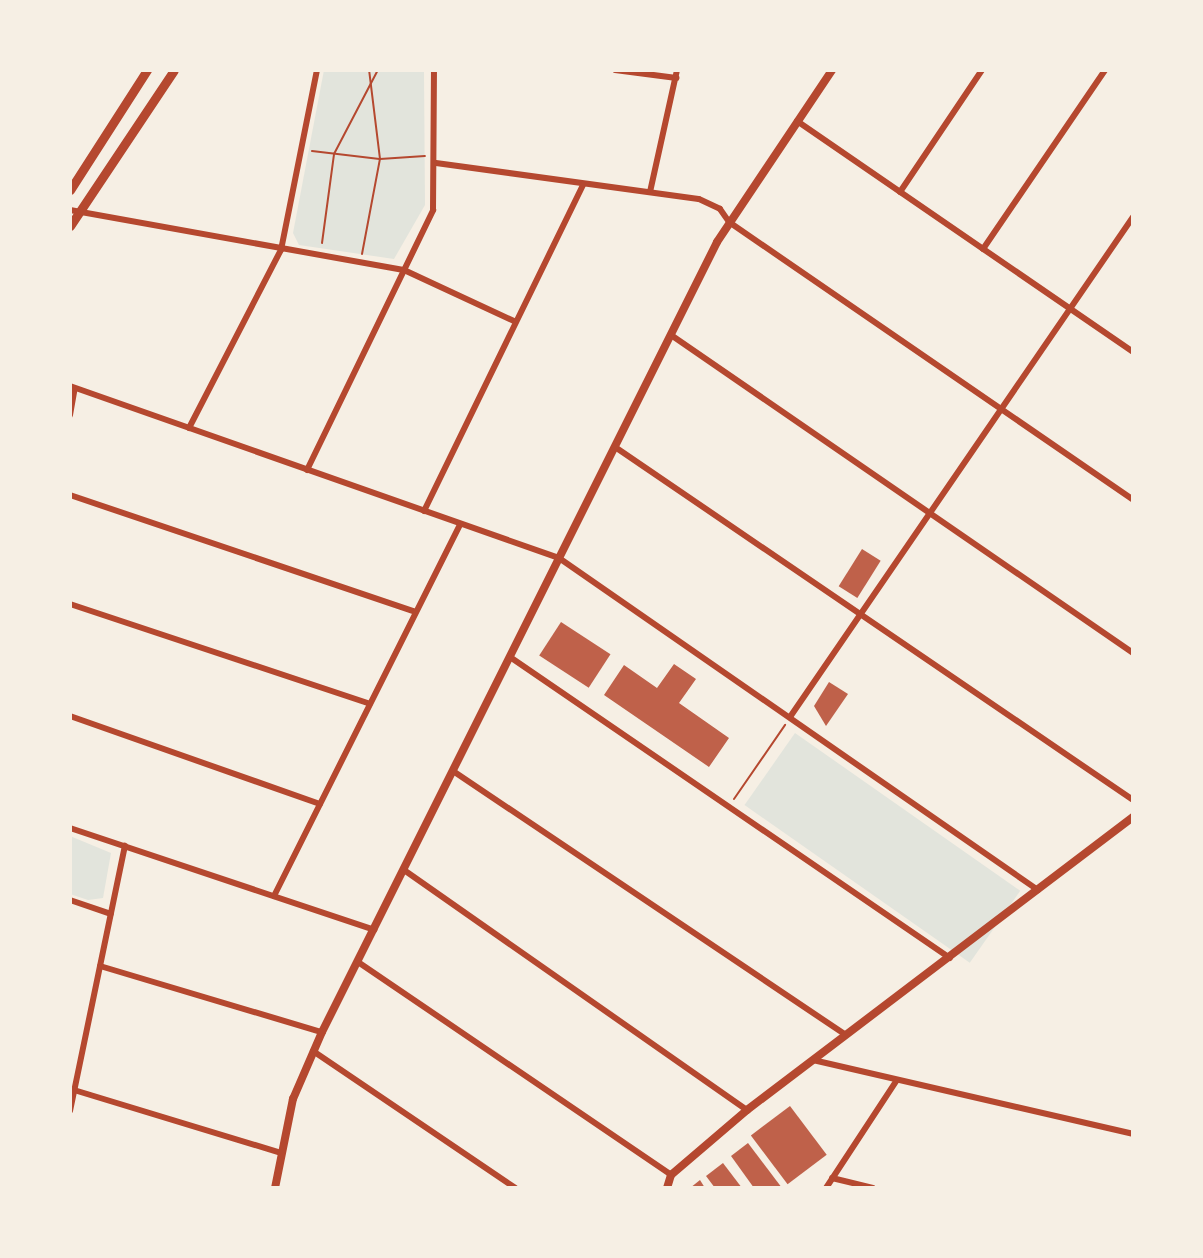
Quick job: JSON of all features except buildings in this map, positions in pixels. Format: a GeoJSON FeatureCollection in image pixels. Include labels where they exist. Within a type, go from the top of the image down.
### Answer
{"type":"FeatureCollection","features":[{"type":"Feature","properties":{"kind":"main road"},"geometry":{"type":"LineString","coordinates":[[70,190],[147,70]]}},
{"type":"Feature","properties":{"kind":"main road"},"geometry":{"type":"LineString","coordinates":[[70,226],[75,211],[174,70]]}},
{"type":"Feature","properties":{"kind":"street"},"geometry":{"type":"LineString","coordinates":[[189,428],[281,250],[317,70]]}},
{"type":"Feature","properties":{"kind":"street"},"geometry":{"type":"LineString","coordinates":[[307,470],[433,210],[436,159],[434,70]]}},
{"type":"Feature","properties":{"kind":"street"},"geometry":{"type":"LineString","coordinates":[[615,70],[676,74],[650,192]]}},
{"type":"Feature","properties":{"kind":"street"},"geometry":{"type":"LineString","coordinates":[[275,1188],[293,1099],[322,1032],[729,222],[832,70]]}},
{"type":"Feature","properties":{"kind":"street"},"geometry":{"type":"LineString","coordinates":[[900,192],[982,70]]}},
{"type":"Feature","properties":{"kind":"street"},"geometry":{"type":"LineString","coordinates":[[983,249],[1105,70]]}},
{"type":"Feature","properties":{"kind":"street"},"geometry":{"type":"LineString","coordinates":[[797,121],[1133,352]]}},
{"type":"Feature","properties":{"kind":"street"},"geometry":{"type":"LineString","coordinates":[[436,159],[583,185],[699,199],[720,209],[729,222],[1133,500]]}},
{"type":"Feature","properties":{"kind":"street"},"geometry":{"type":"LineString","coordinates":[[424,511],[583,185]]}},
{"type":"Feature","properties":{"kind":"street"},"geometry":{"type":"LineString","coordinates":[[75,211],[404,270],[516,322]]}},
{"type":"Feature","properties":{"kind":"street"},"geometry":{"type":"LineString","coordinates":[[790,717],[1133,217]]}},
{"type":"Feature","properties":{"kind":"street"},"geometry":{"type":"LineString","coordinates":[[671,335],[1133,653]]}},
{"type":"Feature","properties":{"kind":"street"},"geometry":{"type":"LineString","coordinates":[[70,415],[73,387],[559,558],[1038,890]]}},
{"type":"Feature","properties":{"kind":"street"},"geometry":{"type":"LineString","coordinates":[[615,447],[1133,800]]}},
{"type":"Feature","properties":{"kind":"street"},"geometry":{"type":"LineString","coordinates":[[70,495],[415,612]]}},
{"type":"Feature","properties":{"kind":"street"},"geometry":{"type":"LineString","coordinates":[[274,896],[460,524]]}},
{"type":"Feature","properties":{"kind":"street"},"geometry":{"type":"LineString","coordinates":[[70,604],[370,704]]}},
{"type":"Feature","properties":{"kind":"street"},"geometry":{"type":"LineString","coordinates":[[510,657],[950,958]]}},
{"type":"Feature","properties":{"kind":"street"},"geometry":{"type":"LineString","coordinates":[[70,716],[320,804]]}},
{"type":"Feature","properties":{"kind":"street"},"geometry":{"type":"LineString","coordinates":[[453,771],[846,1035]]}},
{"type":"Feature","properties":{"kind":"street"},"geometry":{"type":"LineString","coordinates":[[667,1188],[671,1175],[747,1110],[1133,817]]}},
{"type":"Feature","properties":{"kind":"street"},"geometry":{"type":"LineString","coordinates":[[70,828],[374,930]]}},
{"type":"Feature","properties":{"kind":"street"},"geometry":{"type":"LineString","coordinates":[[70,1111],[125,846]]}},
{"type":"Feature","properties":{"kind":"street"},"geometry":{"type":"LineString","coordinates":[[404,870],[747,1110]]}},
{"type":"Feature","properties":{"kind":"street"},"geometry":{"type":"LineString","coordinates":[[70,900],[111,914]]}},
{"type":"Feature","properties":{"kind":"street"},"geometry":{"type":"LineString","coordinates":[[358,962],[671,1175]]}},
{"type":"Feature","properties":{"kind":"street"},"geometry":{"type":"LineString","coordinates":[[100,966],[322,1032]]}},
{"type":"Feature","properties":{"kind":"street"},"geometry":{"type":"LineString","coordinates":[[313,1051],[515,1188]]}},
{"type":"Feature","properties":{"kind":"street"},"geometry":{"type":"LineString","coordinates":[[813,1060],[1133,1134]]}},
{"type":"Feature","properties":{"kind":"street"},"geometry":{"type":"LineString","coordinates":[[826,1188],[897,1080]]}},
{"type":"Feature","properties":{"kind":"street"},"geometry":{"type":"LineString","coordinates":[[74,1090],[282,1153]]}},
{"type":"Feature","properties":{"kind":"street"},"geometry":{"type":"LineString","coordinates":[[832,1178],[873,1188]]}},
{"type":"Feature","properties":{"kind":"path"},"geometry":{"type":"LineString","coordinates":[[361,263],[380,159],[369,70]]}},
{"type":"Feature","properties":{"kind":"path"},"geometry":{"type":"LineString","coordinates":[[320,257],[334,154],[372,75],[378,70]]}},
{"type":"Feature","properties":{"kind":"path"},"geometry":{"type":"LineString","coordinates":[[303,149],[380,159],[436,159]]}},
{"type":"Feature","properties":{"kind":"path"},"geometry":{"type":"LineString","coordinates":[[729,807],[790,717]]}},
{"type":"Feature","properties":{"kind":"shaded area"},"geometry":{"type":"Polygon","coordinates":[[[324,70],[424,70],[425,205],[394,259],[299,245],[293,233],[324,70]]]}},
{"type":"Feature","properties":{"kind":"shaded area"},"geometry":{"type":"Polygon","coordinates":[[[795,733],[1020,891],[970,963],[745,805],[795,733]]]}},
{"type":"Feature","properties":{"kind":"shaded area"},"geometry":{"type":"Polygon","coordinates":[[[70,836],[111,853],[103,898],[88,900],[70,894],[70,836]]]}}]}
